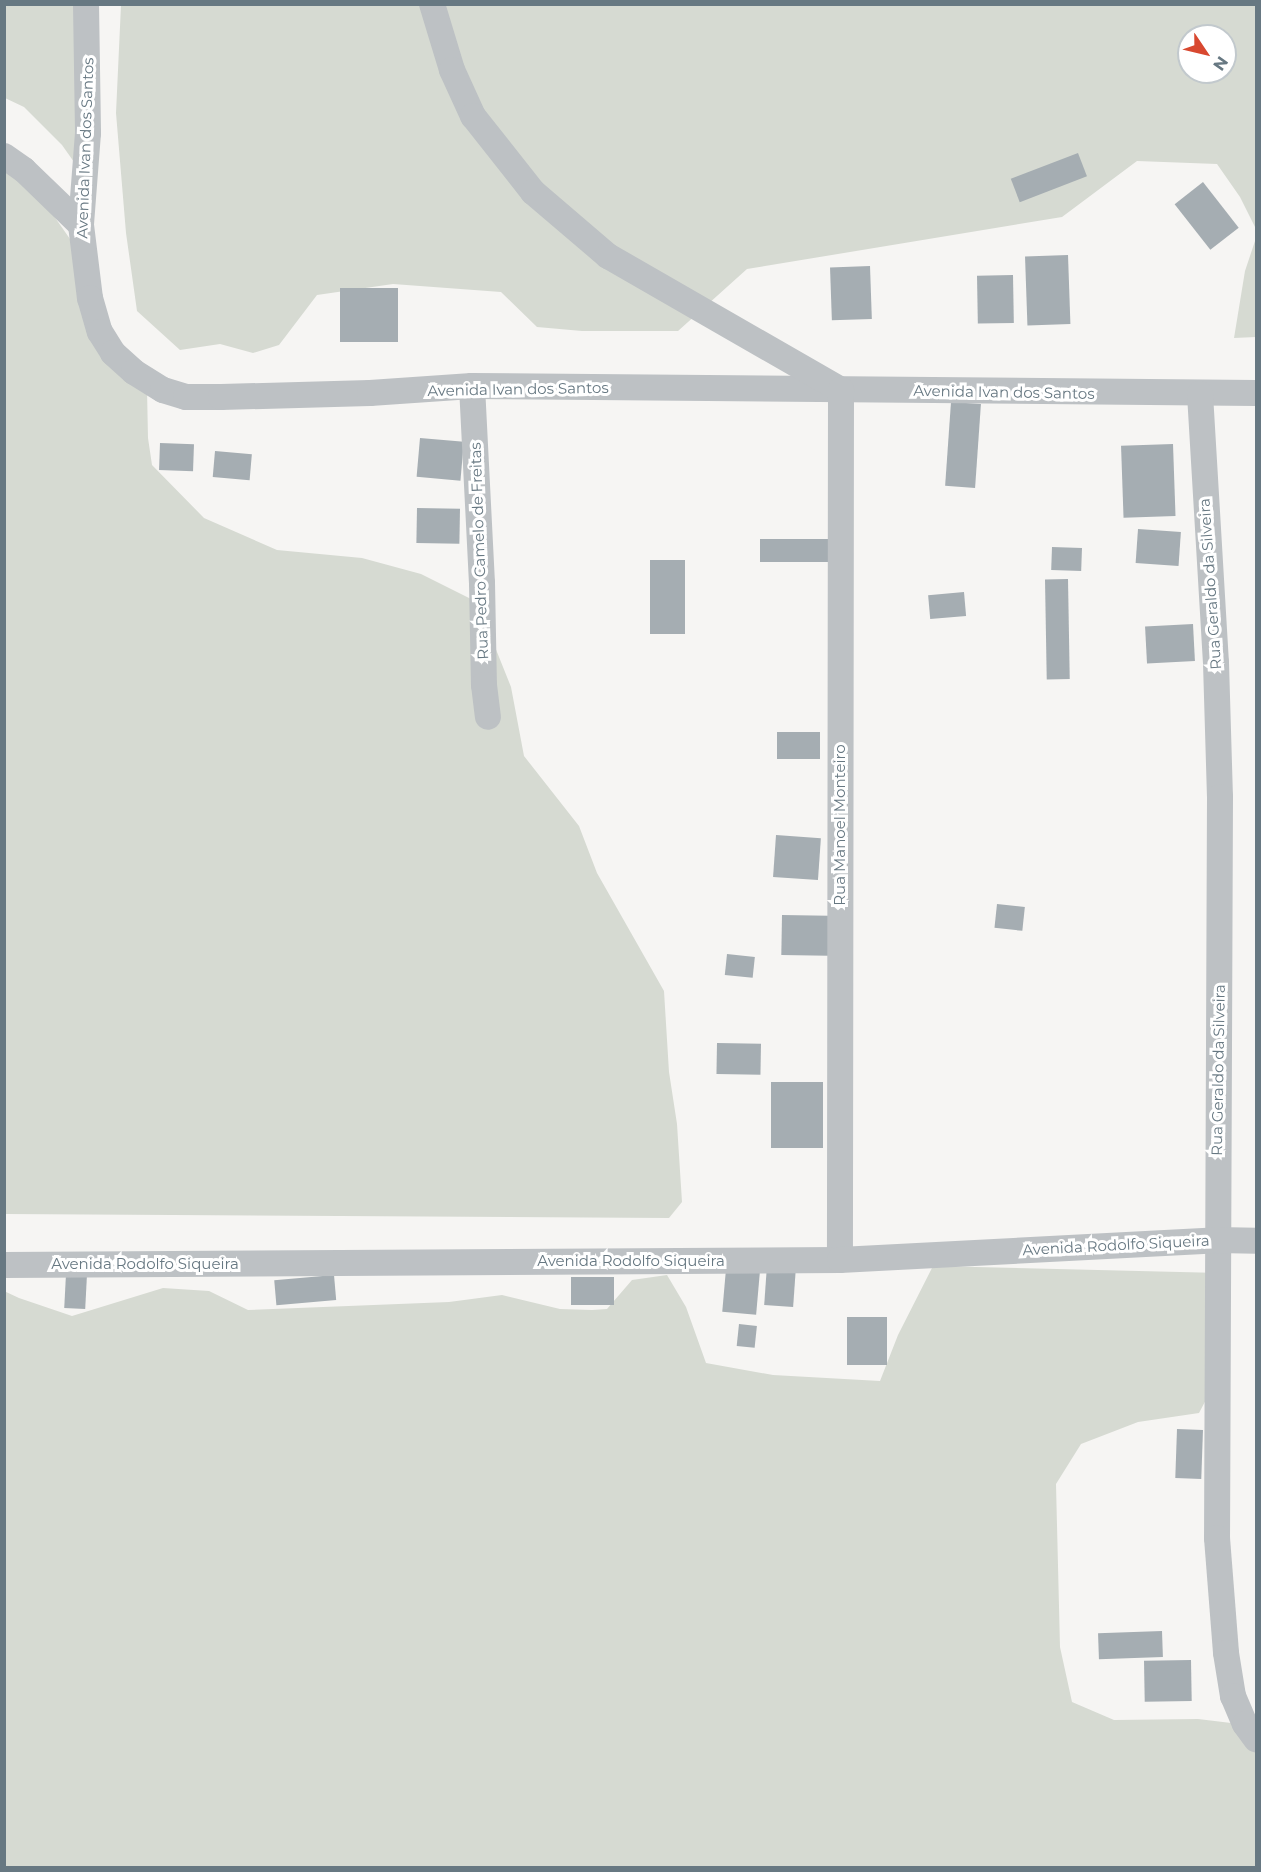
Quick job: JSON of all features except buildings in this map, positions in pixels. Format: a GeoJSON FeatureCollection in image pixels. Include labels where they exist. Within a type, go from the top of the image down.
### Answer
{"type":"FeatureCollection","features":[{"type":"Feature","properties":{"kind":"street","name":"Avenida Ivan dos Santos"},"geometry":{"type":"LineString","coordinates":[[86,4],[88,133],[81,225],[86,278],[100,332],[113,354],[134,372],[163,390],[186,397],[370,393],[472,386],[1257,393]]}},
{"type":"Feature","properties":{"kind":"street"},"geometry":{"type":"LineString","coordinates":[[432,4],[452,70],[473,116],[533,192],[608,256],[841,390]]}},
{"type":"Feature","properties":{"kind":"street"},"geometry":{"type":"LineString","coordinates":[[4,156],[24,170],[81,225]]}},
{"type":"Feature","properties":{"kind":"street","name":"Rua Pedro Camelo de Freitas"},"geometry":{"type":"LineString","coordinates":[[472,386],[482,583],[484,685],[488,717]]}},
{"type":"Feature","properties":{"kind":"street","name":"Rua Manoel Monteiro"},"geometry":{"type":"LineString","coordinates":[[840,1260],[841,390]]}},
{"type":"Feature","properties":{"kind":"street","name":"Rua Geraldo da Silveira"},"geometry":{"type":"LineString","coordinates":[[1200,394],[1216,663],[1220,797],[1217,1538],[1220,1590],[1233,1696],[1245,1724],[1257,1739]]}},
{"type":"Feature","properties":{"kind":"street","name":"Avenida Rodolfo Siqueira"},"geometry":{"type":"LineString","coordinates":[[4,1265],[840,1260],[1217,1240],[1257,1241]]}},
{"type":"Feature","properties":{"kind":"shaded area"},"geometry":{"type":"Polygon","coordinates":[[[5,5],[84,5],[86,179],[62,145],[24,107],[5,98],[5,5]]]}},
{"type":"Feature","properties":{"kind":"shaded area"},"geometry":{"type":"Polygon","coordinates":[[[121,5],[1256,5],[1256,229],[1240,197],[1217,164],[1137,161],[1062,217],[747,269],[678,331],[582,331],[537,327],[501,292],[393,284],[317,295],[279,345],[253,353],[220,344],[180,350],[137,311],[126,233],[116,113],[121,5]]]}},
{"type":"Feature","properties":{"kind":"shaded area"},"geometry":{"type":"Polygon","coordinates":[[[5,146],[77,249],[103,321],[147,389],[148,438],[152,465],[204,518],[277,550],[362,558],[421,574],[477,602],[511,687],[524,756],[579,826],[597,873],[664,991],[669,1072],[677,1124],[682,1202],[669,1218],[5,1214],[5,146]]]}},
{"type":"Feature","properties":{"kind":"shaded area"},"geometry":{"type":"Polygon","coordinates":[[[1256,238],[1256,337],[1234,338],[1245,271],[1256,238]]]}},
{"type":"Feature","properties":{"kind":"shaded area"},"geometry":{"type":"Polygon","coordinates":[[[933,1266],[1221,1273],[1218,1377],[1199,1413],[1138,1422],[1081,1444],[1056,1484],[1060,1647],[1072,1702],[1114,1720],[1198,1719],[1256,1726],[1256,1867],[5,1867],[4,1291],[72,1316],[163,1288],[209,1291],[248,1310],[449,1302],[502,1295],[560,1309],[592,1310],[607,1309],[632,1280],[667,1275],[686,1307],[706,1363],[773,1375],[880,1381],[898,1335],[933,1266]]]}}]}
